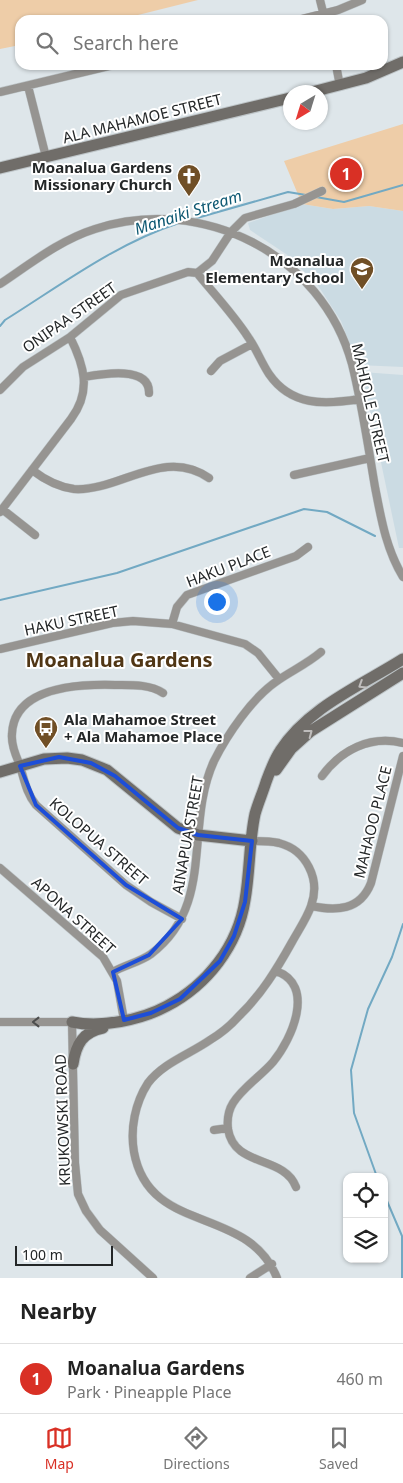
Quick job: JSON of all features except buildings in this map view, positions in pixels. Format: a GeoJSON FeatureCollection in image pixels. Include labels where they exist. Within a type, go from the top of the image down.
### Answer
{"type":"FeatureCollection","features":[{"type":"Feature","properties":{"kind":"street"},"geometry":{"type":"LineString","coordinates":[[320,0],[324,15]]}},
{"type":"Feature","properties":{"kind":"street"},"geometry":{"type":"LineString","coordinates":[[328,15],[362,0]]}},
{"type":"Feature","properties":{"kind":"street"},"geometry":{"type":"LineString","coordinates":[[388,68],[403,62]]}},
{"type":"Feature","properties":{"kind":"street"},"geometry":{"type":"LineString","coordinates":[[0,92],[93,70]]}},
{"type":"Feature","properties":{"kind":"street"},"geometry":{"type":"LineString","coordinates":[[337,70],[340,86]]}},
{"type":"Feature","properties":{"kind":"street"},"geometry":{"type":"LineString","coordinates":[[328,89],[366,78],[384,70]]}},
{"type":"Feature","properties":{"kind":"street"},"geometry":{"type":"LineString","coordinates":[[28,86],[46,157]]}},
{"type":"Feature","properties":{"kind":"street","name":"ALA MAHAMOE STREET"},"geometry":{"type":"LineString","coordinates":[[0,168],[283,100]]}},
{"type":"Feature","properties":{"kind":"street"},"geometry":{"type":"LineString","coordinates":[[322,191],[300,201],[246,218],[230,232],[216,256],[197,273],[252,344],[269,374],[292,395],[320,404],[359,399]]}},
{"type":"Feature","properties":{"kind":"street","name":"MAHIOLE STREET"},"geometry":{"type":"LineString","coordinates":[[0,284],[76,236],[120,222],[149,218],[177,218],[230,232],[272,252],[303,278],[316,294],[342,337],[352,364],[384,533],[403,577]]}},
{"type":"Feature","properties":{"kind":"street","name":"ONIPAA STREET"},"geometry":{"type":"LineString","coordinates":[[0,390],[28,363],[70,337],[121,295],[188,272],[197,273]]}},
{"type":"Feature","properties":{"kind":"street"},"geometry":{"type":"LineString","coordinates":[[34,535],[1,510],[78,409],[84,390],[84,377],[82,363],[70,337]]}},
{"type":"Feature","properties":{"kind":"street"},"geometry":{"type":"LineString","coordinates":[[211,371],[220,361],[252,344]]}},
{"type":"Feature","properties":{"kind":"street"},"geometry":{"type":"LineString","coordinates":[[84,377],[114,373],[129,374],[145,381],[149,393]]}},
{"type":"Feature","properties":{"kind":"street"},"geometry":{"type":"LineString","coordinates":[[294,474],[370,458]]}},
{"type":"Feature","properties":{"kind":"street"},"geometry":{"type":"LineString","coordinates":[[32,470],[53,484],[72,488],[95,486],[159,468],[190,469],[209,478]]}},
{"type":"Feature","properties":{"kind":"street","name":"HAKU PLACE"},"geometry":{"type":"LineString","coordinates":[[172,624],[177,607],[187,595],[296,556],[308,547]]}},
{"type":"Feature","properties":{"kind":"street","name":"HAKU STREET"},"geometry":{"type":"LineString","coordinates":[[0,649],[112,623],[133,621],[172,624],[245,644],[258,653],[279,679]]}},
{"type":"Feature","properties":{"kind":"street","name":"AINAPUA STREET"},"geometry":{"type":"LineString","coordinates":[[113,972],[149,955],[168,938],[182,919],[192,893],[204,799],[214,762],[234,726],[279,679],[300,668],[321,652]]}},
{"type":"Feature","properties":{"kind":"street"},"geometry":{"type":"LineString","coordinates":[[73,1064],[76,1049],[88,1032],[122,1020],[152,1013],[180,998],[201,982],[220,961],[234,936],[245,902],[256,812],[279,752],[301,725],[322,709],[403,659]]}},
{"type":"Feature","properties":{"kind":"street"},"geometry":{"type":"LineString","coordinates":[[266,783],[302,738],[403,673]]}},
{"type":"Feature","properties":{"kind":"street","name":"KOLOPUA STREET"},"geometry":{"type":"LineString","coordinates":[[163,693],[147,687],[86,685],[63,688],[37,696],[23,707],[12,728],[12,745],[28,794],[36,805],[126,885],[150,902],[182,919]]}},
{"type":"Feature","properties":{"kind":"street"},"geometry":{"type":"LineString","coordinates":[[322,776],[342,755],[355,747],[379,740],[403,743]]}},
{"type":"Feature","properties":{"kind":"street","name":"MAHAOO PLACE"},"geometry":{"type":"LineString","coordinates":[[311,906],[332,910],[343,909],[354,905],[366,893],[371,883],[403,756]]}},
{"type":"Feature","properties":{"kind":"street"},"geometry":{"type":"LineString","coordinates":[[0,772],[44,759],[59,757],[91,763],[115,776],[173,826],[198,836],[278,842],[300,855],[308,865],[313,878],[314,892],[311,906],[276,971],[239,1017],[211,1040],[175,1060],[150,1082],[138,1103],[132,1127],[136,1161],[143,1177],[154,1192],[181,1212],[224,1226],[240,1235],[254,1245],[272,1264],[277,1278]]}},
{"type":"Feature","properties":{"kind":"street","name":"APONA STREET"},"geometry":{"type":"LineString","coordinates":[[0,868],[98,953],[113,972],[122,1020]]}},
{"type":"Feature","properties":{"kind":"street"},"geometry":{"type":"LineString","coordinates":[[276,971],[287,977],[296,989],[299,1006],[296,1017],[273,1062],[234,1102],[228,1118],[228,1128],[231,1139],[242,1153],[286,1172],[296,1187]]}},
{"type":"Feature","properties":{"kind":"street"},"geometry":{"type":"LineString","coordinates":[[0,1022],[72,1022],[83,1018],[122,1020]]}},
{"type":"Feature","properties":{"kind":"street","name":"KRUKOWSKI ROAD"},"geometry":{"type":"LineString","coordinates":[[72,1022],[74,1163],[78,1194],[86,1211],[100,1230],[153,1278]]}},
{"type":"Feature","properties":{"kind":"street"},"geometry":{"type":"LineString","coordinates":[[214,1130],[228,1128]]}},
{"type":"Feature","properties":{"kind":"street"},"geometry":{"type":"LineString","coordinates":[[250,1278],[272,1264]]}},
{"type":"Feature","properties":{"kind":"highlighted area"},"geometry":{"type":"Polygon","coordinates":[[[59,757],[91,763],[115,776],[178,828],[198,835],[252,841],[245,902],[234,936],[220,961],[180,999],[151,1013],[124,1020],[113,972],[149,955],[182,919],[126,885],[36,805],[20,766],[59,757]]]}},
{"type":"Feature","properties":{"kind":"shaded area"},"geometry":{"type":"Polygon","coordinates":[[[0,0],[198,0],[138,15],[15,15],[15,46],[0,49],[0,0]]]}},
{"type":"Feature","properties":{"kind":"shaded area"},"geometry":{"type":"Polygon","coordinates":[[[403,124],[403,211],[369,206],[333,209],[302,204],[284,161],[403,124]]]}},
{"type":"Feature","properties":{"kind":"shaded area","name":"Moanalua Elementary School"},"geometry":{"type":"Polygon","coordinates":[[[302,204],[333,209],[369,206],[403,211],[403,367],[358,365],[341,321],[317,284],[286,254],[250,230],[248,223],[302,204]]]}},
{"type":"Feature","properties":{"kind":"shaded area"},"geometry":{"type":"Polygon","coordinates":[[[362,372],[403,375],[403,548],[399,548],[362,372]]]}},
{"type":"Feature","properties":{"kind":"waterway","name":"Manaiki Stream"},"geometry":{"type":"LineString","coordinates":[[316,197],[344,202],[403,185]]}},
{"type":"Feature","properties":{"kind":"waterway","name":"Manaiki Stream"},"geometry":{"type":"LineString","coordinates":[[190,220],[288,192],[306,195]]}},
{"type":"Feature","properties":{"kind":"waterway","name":"Manaiki Stream"},"geometry":{"type":"LineString","coordinates":[[0,326],[5,320],[89,266],[133,242],[179,223]]}},
{"type":"Feature","properties":{"kind":"waterway"},"geometry":{"type":"LineString","coordinates":[[0,600],[117,573],[304,509],[327,512],[375,536]]}},
{"type":"Feature","properties":{"kind":"waterway"},"geometry":{"type":"LineString","coordinates":[[376,1173],[354,1113],[351,1070],[368,1009],[392,957],[403,924]]}},
{"type":"Feature","properties":{"kind":"waterway"},"geometry":{"type":"LineString","coordinates":[[388,1203],[402,1236],[402,1278]]}},
{"type":"Feature","properties":{"kind":"place","name":"Moanalua Gardens"},"geometry":{"type":"Point","coordinates":[346,174]}},
{"type":"Feature","properties":{"kind":"place","name":"Moanalua Gardens Missionary Church"},"geometry":{"type":"Point","coordinates":[189,197]}},
{"type":"Feature","properties":{"kind":"place","name":"Moanalua Elementary School"},"geometry":{"type":"Point","coordinates":[362,290]}},
{"type":"Feature","properties":{"kind":"place","name":"Ala Mahamoe Street + Ala Mahamoe Place"},"geometry":{"type":"Point","coordinates":[46,749]}},
{"type":"Feature","properties":{"kind":"district","name":"Moanalua Gardens"},"geometry":{"type":"Point","coordinates":[119,659]}}]}
